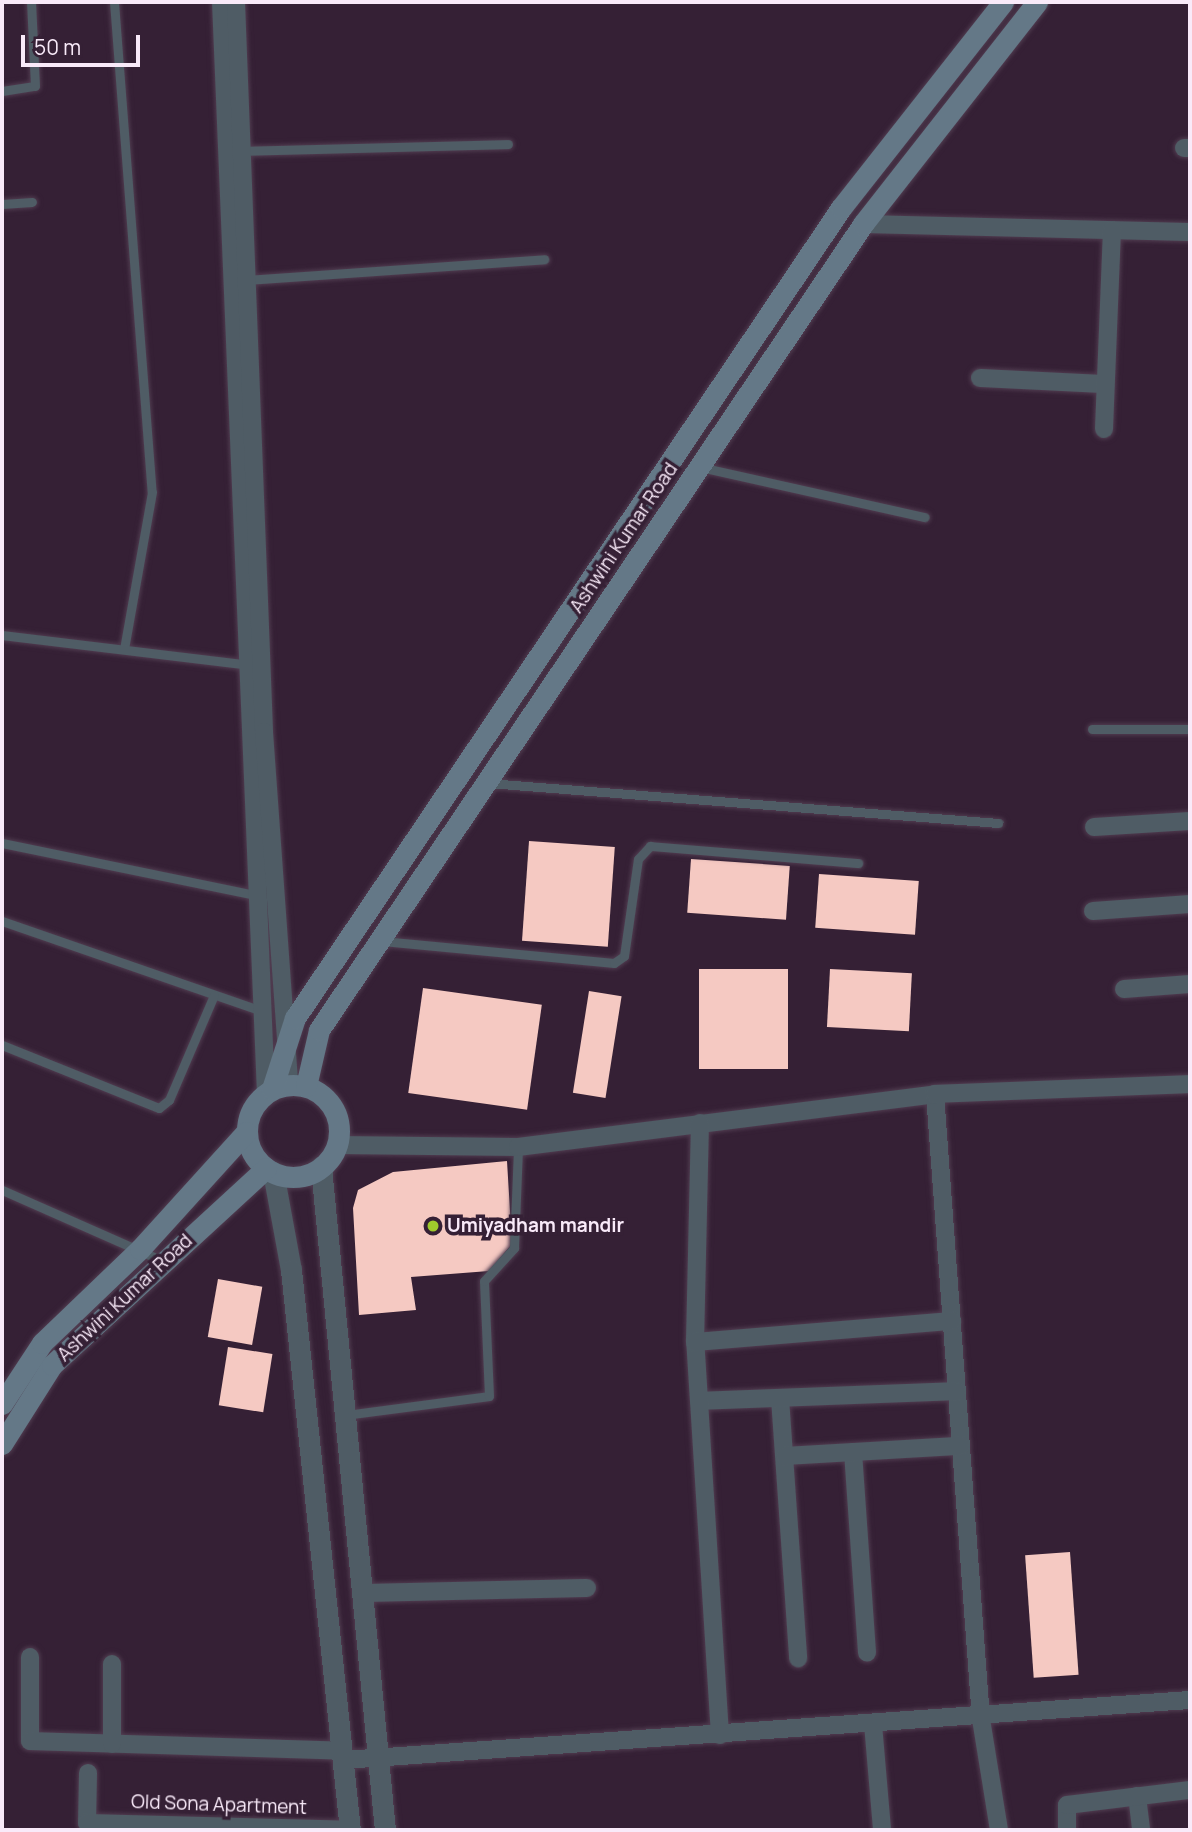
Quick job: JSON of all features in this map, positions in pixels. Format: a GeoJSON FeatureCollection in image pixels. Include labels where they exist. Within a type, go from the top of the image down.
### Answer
{"type":"FeatureCollection","features":[{"type":"Feature","properties":{"kind":"main road","name":"Ashwini Kumar Road"},"geometry":{"type":"LineString","coordinates":[[283,1088],[284,1040],[841,208],[1003,2]]}},
{"type":"Feature","properties":{"kind":"main road","name":"Ashwini Kumar Road"},"geometry":{"type":"LineString","coordinates":[[283,1088],[319,1030],[705,468],[863,224],[1037,2]]}},
{"type":"Feature","properties":{"kind":"main road"},"geometry":{"type":"LineString","coordinates":[[283,1088],[337,1116],[337,1145],[321,1167],[298,1177],[269,1170],[246,1132],[253,1107],[283,1088]]}},
{"type":"Feature","properties":{"kind":"main road","name":"Ashwini Kumar Road"},"geometry":{"type":"LineString","coordinates":[[2,1404],[42,1343],[140,1249],[246,1132]]}},
{"type":"Feature","properties":{"kind":"main road","name":"Ashwini Kumar Road"},"geometry":{"type":"LineString","coordinates":[[2,1444],[52,1365],[269,1170]]}},
{"type":"Feature","properties":{"kind":"street"},"geometry":{"type":"LineString","coordinates":[[221,2],[254,666],[284,1040]]}},
{"type":"Feature","properties":{"kind":"street"},"geometry":{"type":"LineString","coordinates":[[236,2],[247,280],[256,895],[262,1011],[283,1088]]}},
{"type":"Feature","properties":{"kind":"street"},"geometry":{"type":"LineString","coordinates":[[863,224],[1190,232]]}},
{"type":"Feature","properties":{"kind":"street"},"geometry":{"type":"LineString","coordinates":[[1104,429],[1112,230]]}},
{"type":"Feature","properties":{"kind":"street"},"geometry":{"type":"LineString","coordinates":[[980,378],[1104,384]]}},
{"type":"Feature","properties":{"kind":"street"},"geometry":{"type":"LineString","coordinates":[[1094,827],[1190,821]]}},
{"type":"Feature","properties":{"kind":"street"},"geometry":{"type":"LineString","coordinates":[[1093,911],[1190,904]]}},
{"type":"Feature","properties":{"kind":"street"},"geometry":{"type":"LineString","coordinates":[[1124,989],[1190,984]]}},
{"type":"Feature","properties":{"kind":"street"},"geometry":{"type":"LineString","coordinates":[[337,1145],[518,1147],[935,1094],[1190,1084]]}},
{"type":"Feature","properties":{"kind":"street"},"geometry":{"type":"LineString","coordinates":[[935,1094],[981,1719],[999,1830]]}},
{"type":"Feature","properties":{"kind":"street"},"geometry":{"type":"LineString","coordinates":[[700,1124],[695,1342],[720,1735]]}},
{"type":"Feature","properties":{"kind":"street"},"geometry":{"type":"LineString","coordinates":[[321,1167],[344,1415],[382,1758],[385,1830]]}},
{"type":"Feature","properties":{"kind":"street"},"geometry":{"type":"LineString","coordinates":[[269,1170],[291,1270],[350,1830]]}},
{"type":"Feature","properties":{"kind":"street"},"geometry":{"type":"LineString","coordinates":[[695,1342],[952,1321]]}},
{"type":"Feature","properties":{"kind":"street"},"geometry":{"type":"LineString","coordinates":[[699,1401],[957,1391]]}},
{"type":"Feature","properties":{"kind":"street"},"geometry":{"type":"LineString","coordinates":[[780,1398],[798,1658]]}},
{"type":"Feature","properties":{"kind":"street"},"geometry":{"type":"LineString","coordinates":[[785,1456],[961,1446]]}},
{"type":"Feature","properties":{"kind":"street"},"geometry":{"type":"LineString","coordinates":[[853,1452],[867,1653]]}},
{"type":"Feature","properties":{"kind":"street"},"geometry":{"type":"LineString","coordinates":[[363,1592],[587,1588]]}},
{"type":"Feature","properties":{"kind":"street"},"geometry":{"type":"LineString","coordinates":[[30,1657],[30,1741],[382,1758],[981,1719],[1190,1700]]}},
{"type":"Feature","properties":{"kind":"street"},"geometry":{"type":"LineString","coordinates":[[112,1664],[112,1744]]}},
{"type":"Feature","properties":{"kind":"street"},"geometry":{"type":"LineString","coordinates":[[873,1724],[882,1830]]}},
{"type":"Feature","properties":{"kind":"street","name":"Old Sona Apartment"},"geometry":{"type":"LineString","coordinates":[[88,1773],[87,1822],[350,1830]]}},
{"type":"Feature","properties":{"kind":"street"},"geometry":{"type":"LineString","coordinates":[[1067,1830],[1067,1805],[1190,1790]]}},
{"type":"Feature","properties":{"kind":"street"},"geometry":{"type":"LineString","coordinates":[[1137,1796],[1141,1830]]}},
{"type":"Feature","properties":{"kind":"lane"},"geometry":{"type":"LineString","coordinates":[[2,91],[35,86],[31,2]]}},
{"type":"Feature","properties":{"kind":"lane"},"geometry":{"type":"LineString","coordinates":[[114,2],[152,492],[124,649]]}},
{"type":"Feature","properties":{"kind":"lane"},"geometry":{"type":"LineString","coordinates":[[242,151],[508,144]]}},
{"type":"Feature","properties":{"kind":"lane"},"geometry":{"type":"LineString","coordinates":[[2,204],[32,202]]}},
{"type":"Feature","properties":{"kind":"lane"},"geometry":{"type":"LineString","coordinates":[[247,280],[544,260]]}},
{"type":"Feature","properties":{"kind":"lane"},"geometry":{"type":"LineString","coordinates":[[705,468],[925,517]]}},
{"type":"Feature","properties":{"kind":"lane"},"geometry":{"type":"LineString","coordinates":[[2,635],[254,666]]}},
{"type":"Feature","properties":{"kind":"lane"},"geometry":{"type":"LineString","coordinates":[[1092,729],[1190,729]]}},
{"type":"Feature","properties":{"kind":"lane"},"geometry":{"type":"LineString","coordinates":[[488,783],[998,823]]}},
{"type":"Feature","properties":{"kind":"lane"},"geometry":{"type":"LineString","coordinates":[[2,844],[256,895]]}},
{"type":"Feature","properties":{"kind":"lane"},"geometry":{"type":"LineString","coordinates":[[380,941],[622,962],[638,859],[650,846],[858,863]]}},
{"type":"Feature","properties":{"kind":"lane"},"geometry":{"type":"LineString","coordinates":[[2,921],[262,1011]]}},
{"type":"Feature","properties":{"kind":"lane"},"geometry":{"type":"LineString","coordinates":[[2,1045],[159,1108],[169,1100],[214,995]]}},
{"type":"Feature","properties":{"kind":"lane"},"geometry":{"type":"LineString","coordinates":[[344,1415],[489,1396],[484,1281],[514,1248],[518,1147]]}},
{"type":"Feature","properties":{"kind":"lane"},"geometry":{"type":"LineString","coordinates":[[2,1190],[140,1249],[164,1262]]}},
{"type":"Feature","properties":{"kind":"building"},"geometry":{"type":"Polygon","coordinates":[[[529,841],[615,847],[608,947],[522,941],[529,841]]]}},
{"type":"Feature","properties":{"kind":"building"},"geometry":{"type":"Polygon","coordinates":[[[691,859],[790,866],[786,920],[687,913],[691,859]]]}},
{"type":"Feature","properties":{"kind":"building"},"geometry":{"type":"Polygon","coordinates":[[[819,874],[919,881],[915,935],[815,928],[819,874]]]}},
{"type":"Feature","properties":{"kind":"building"},"geometry":{"type":"Polygon","coordinates":[[[699,969],[788,969],[788,1069],[699,1069],[699,969]]]}},
{"type":"Feature","properties":{"kind":"building"},"geometry":{"type":"Polygon","coordinates":[[[830,969],[912,973],[909,1031],[827,1027],[830,969]]]}},
{"type":"Feature","properties":{"kind":"building"},"geometry":{"type":"Polygon","coordinates":[[[423,988],[542,1005],[527,1110],[408,1093],[423,988]]]}},
{"type":"Feature","properties":{"kind":"building"},"geometry":{"type":"Polygon","coordinates":[[[589,991],[622,996],[605,1098],[573,1093],[589,991]]]}},
{"type":"Feature","properties":{"kind":"building","name":"Umiyadham mandir"},"geometry":{"type":"Polygon","coordinates":[[[507,1161],[512,1244],[489,1271],[411,1277],[416,1310],[359,1315],[353,1208],[358,1190],[393,1172],[507,1161]]]}},
{"type":"Feature","properties":{"kind":"building"},"geometry":{"type":"Polygon","coordinates":[[[218,1279],[262,1287],[252,1345],[208,1337],[218,1279]]]}},
{"type":"Feature","properties":{"kind":"building"},"geometry":{"type":"Polygon","coordinates":[[[228,1347],[272,1354],[263,1412],[219,1405],[228,1347]]]}},
{"type":"Feature","properties":{"kind":"building"},"geometry":{"type":"Polygon","coordinates":[[[1070,1552],[1079,1675],[1034,1678],[1025,1555],[1070,1552]]]}},
{"type":"Feature","properties":{"kind":"place","name":"Umiyadham mandir"},"geometry":{"type":"Point","coordinates":[433,1226]}}]}
